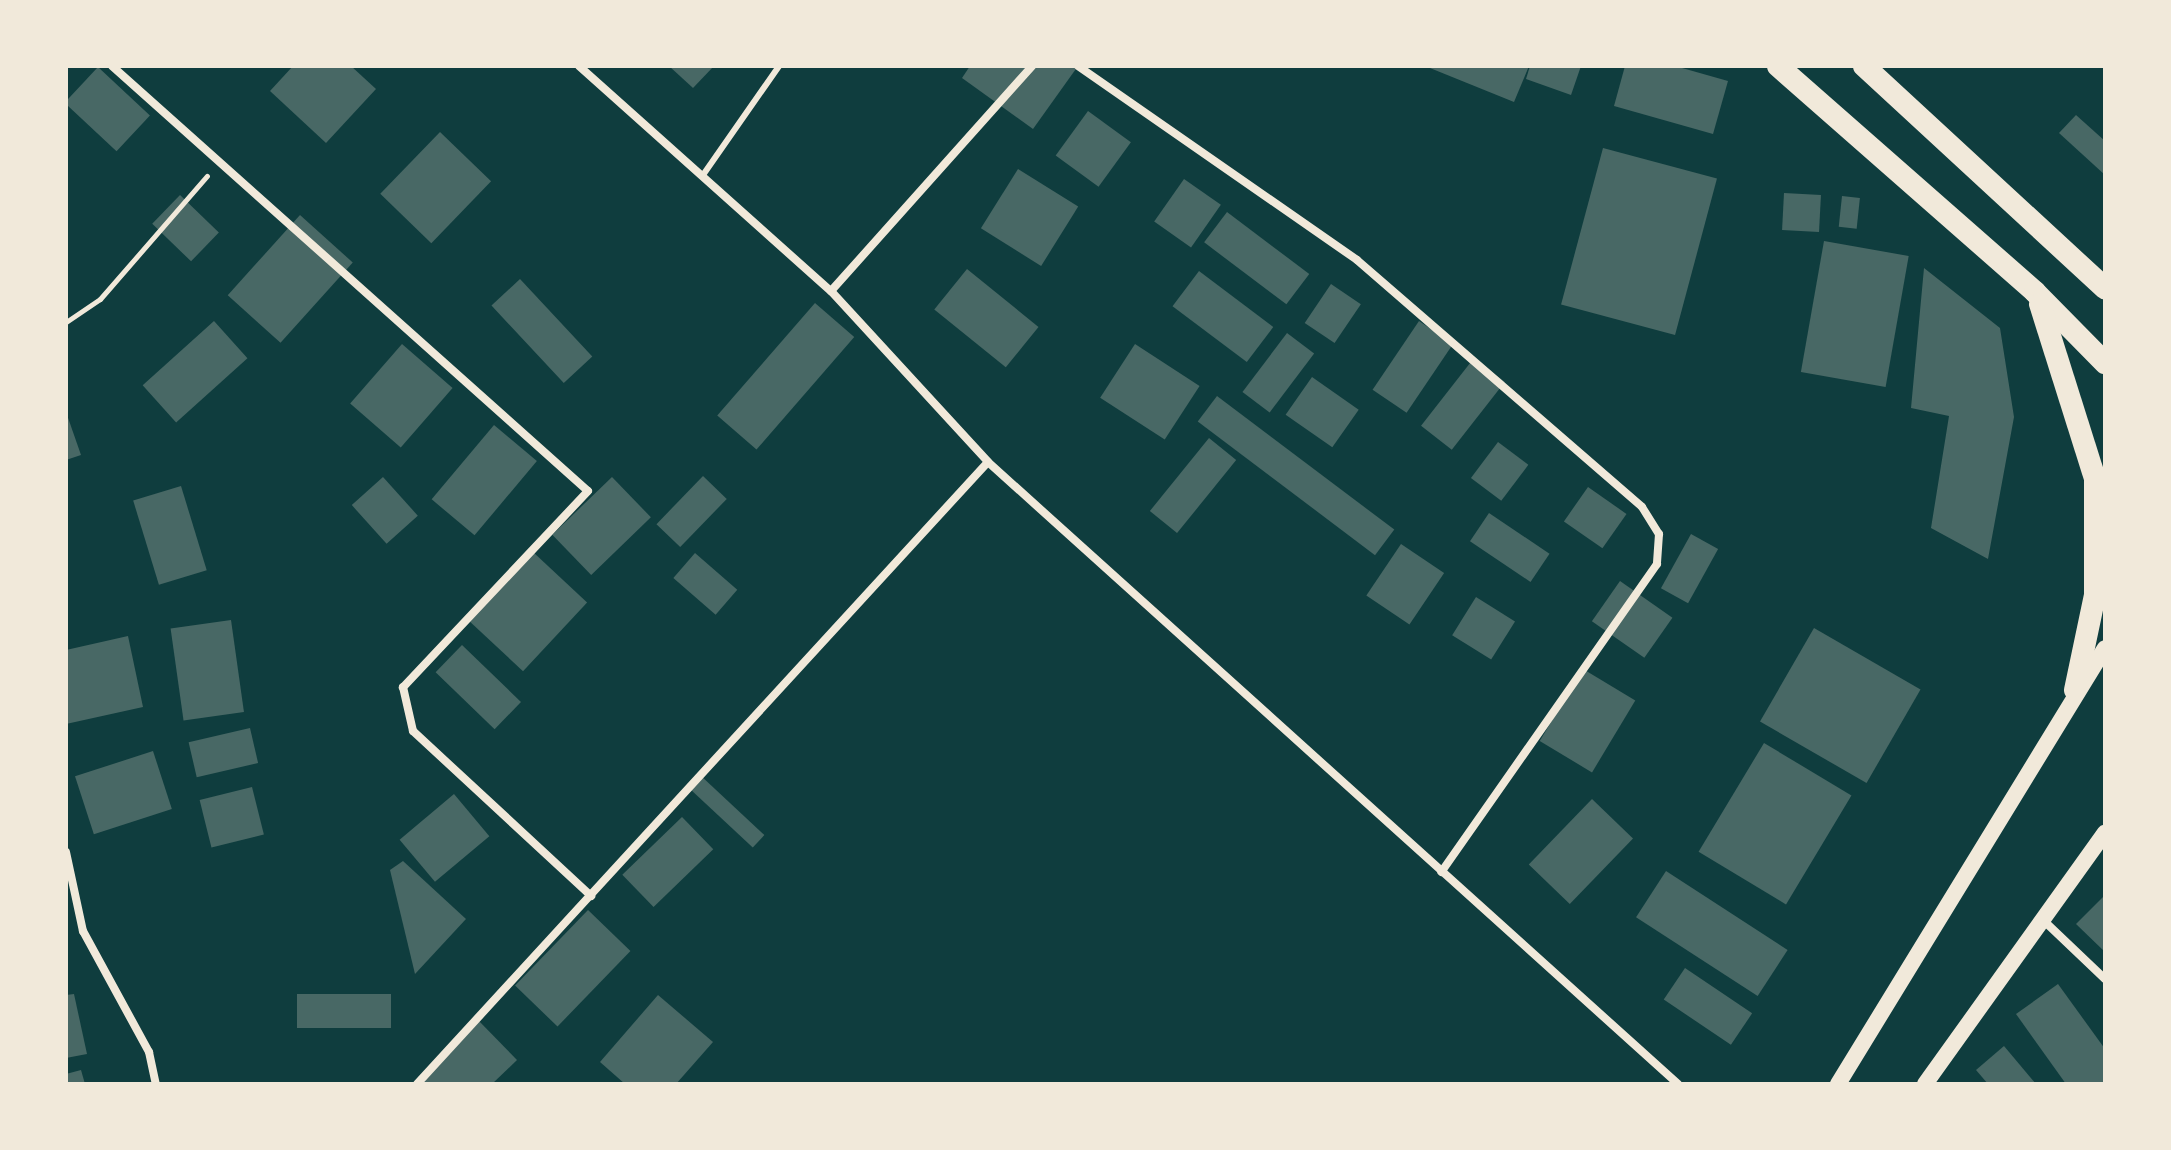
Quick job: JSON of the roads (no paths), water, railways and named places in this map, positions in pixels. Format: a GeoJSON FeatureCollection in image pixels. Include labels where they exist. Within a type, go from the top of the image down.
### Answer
{"type":"FeatureCollection","features":[{"type":"Feature","properties":{"kind":"highway"},"geometry":{"type":"LineString","coordinates":[[1778,66],[2035,292],[2105,363]]}},
{"type":"Feature","properties":{"kind":"highway"},"geometry":{"type":"LineString","coordinates":[[1864,66],[2105,288]]}},
{"type":"Feature","properties":{"kind":"highway"},"geometry":{"type":"LineString","coordinates":[[2035,292],[2067,371],[2095,478],[2095,595],[2075,690]]}},
{"type":"Feature","properties":{"kind":"main road"},"geometry":{"type":"LineString","coordinates":[[1838,1084],[2075,690],[2105,648]]}},
{"type":"Feature","properties":{"kind":"main road"},"geometry":{"type":"LineString","coordinates":[[1925,1084],[2105,833]]}},
{"type":"Feature","properties":{"kind":"street"},"geometry":{"type":"LineString","coordinates":[[112,66],[588,491],[403,687],[413,731],[591,896]]}},
{"type":"Feature","properties":{"kind":"street"},"geometry":{"type":"LineString","coordinates":[[579,66],[831,291],[988,462],[1678,1084]]}},
{"type":"Feature","properties":{"kind":"street"},"geometry":{"type":"LineString","coordinates":[[831,291],[1032,66]]}},
{"type":"Feature","properties":{"kind":"street"},"geometry":{"type":"LineString","coordinates":[[1078,66],[1357,260],[1642,507],[1659,534],[1657,564],[1441,872]]}},
{"type":"Feature","properties":{"kind":"street"},"geometry":{"type":"LineString","coordinates":[[417,1084],[988,462]]}},
{"type":"Feature","properties":{"kind":"street"},"geometry":{"type":"LineString","coordinates":[[66,852],[83,931],[149,1052],[156,1084]]}},
{"type":"Feature","properties":{"kind":"street"},"geometry":{"type":"LineString","coordinates":[[2042,918],[2105,979]]}},
{"type":"Feature","properties":{"kind":"lane"},"geometry":{"type":"LineString","coordinates":[[703,175],[779,66]]}}]}
